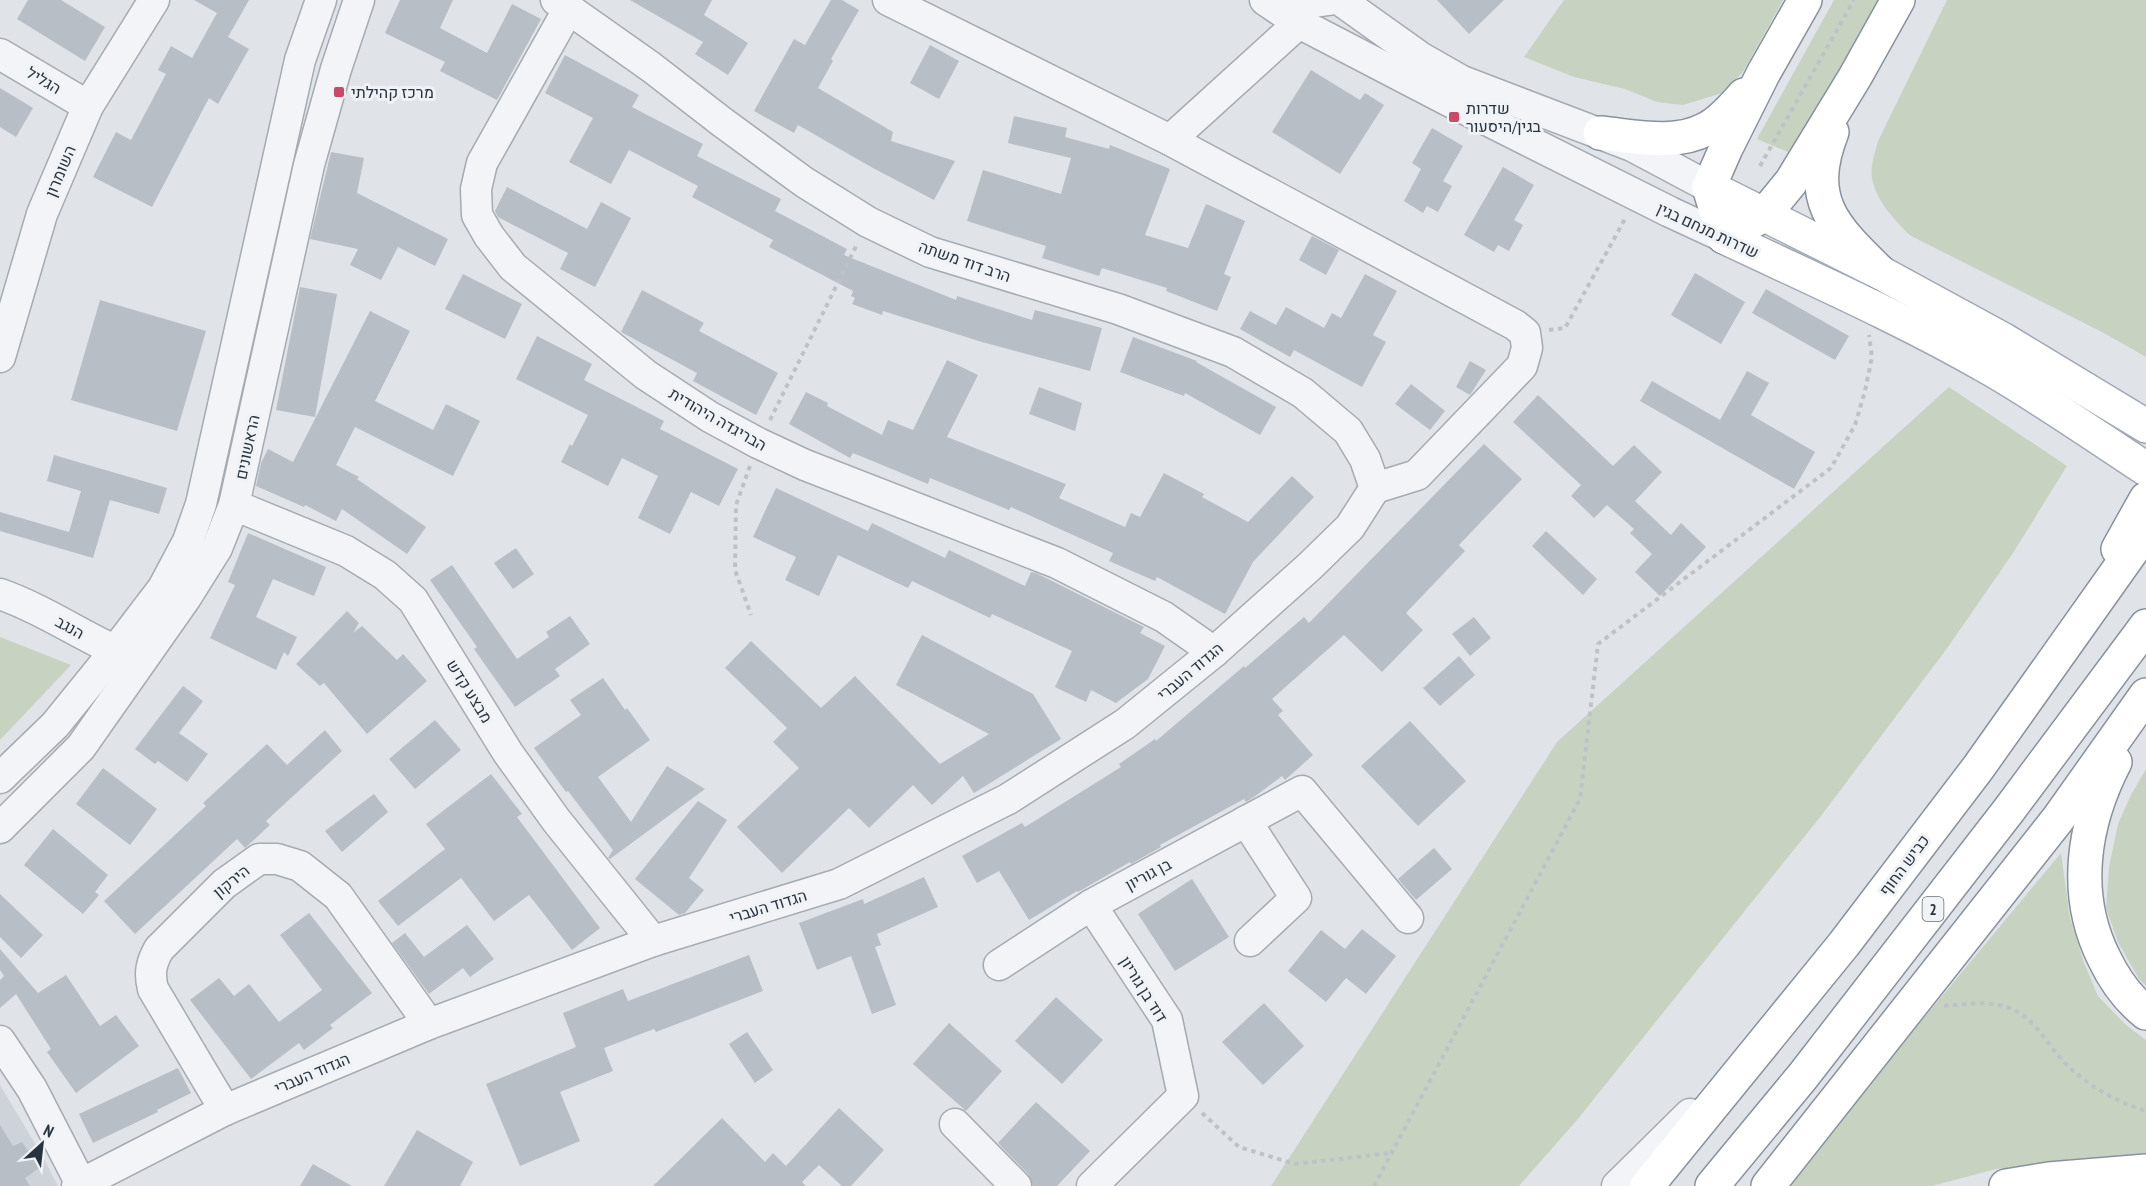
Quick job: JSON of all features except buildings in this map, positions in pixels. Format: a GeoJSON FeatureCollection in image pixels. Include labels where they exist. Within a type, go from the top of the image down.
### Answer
{"type":"FeatureCollection","features":[{"type":"Feature","properties":{"kind":"main road"},"geometry":{"type":"LineString","coordinates":[[1805,0],[1763,74],[1709,187],[1724,237],[1764,215],[1791,182],[1855,77],[1898,0]]}},
{"type":"Feature","properties":{"kind":"main road"},"geometry":{"type":"LineString","coordinates":[[1600,133],[1672,138],[1697,133],[1708,129],[1725,115],[1763,74]]}},
{"type":"Feature","properties":{"kind":"main road"},"geometry":{"type":"LineString","coordinates":[[1855,77],[1826,147],[1821,173],[1823,195],[1829,212],[1843,235],[1881,273]]}},
{"type":"Feature","properties":{"kind":"main road"},"geometry":{"type":"LineString","coordinates":[[1709,187],[1881,273],[2004,340],[2146,426]]}},
{"type":"Feature","properties":{"kind":"main road","name":"שדרות מנחם בגין"},"geometry":{"type":"LineString","coordinates":[[1724,237],[1955,349],[2041,399],[2146,469]]}},
{"type":"Feature","properties":{"kind":"main road"},"geometry":{"type":"LineString","coordinates":[[2064,648],[2146,499]]}},
{"type":"Feature","properties":{"kind":"main road","name":"כביש החוף"},"geometry":{"type":"LineString","coordinates":[[1647,1186],[1844,944],[1978,768],[2146,531]]}},
{"type":"Feature","properties":{"kind":"main road","name":"2"},"geometry":{"type":"LineString","coordinates":[[1712,1186],[1803,1076],[2009,810],[2146,626]]}},
{"type":"Feature","properties":{"kind":"main road"},"geometry":{"type":"LineString","coordinates":[[1768,1186],[2058,819],[2146,695]]}},
{"type":"Feature","properties":{"kind":"main road"},"geometry":{"type":"LineString","coordinates":[[2146,707],[2113,766],[2098,799],[2087,836],[2084,894],[2090,925],[2099,949],[2123,990],[2146,1012]]}},
{"type":"Feature","properties":{"kind":"main road"},"geometry":{"type":"LineString","coordinates":[[2006,1186],[2049,1179],[2146,1171]]}},
{"type":"Feature","properties":{"kind":"street","name":"השומרון"},"geometry":{"type":"LineString","coordinates":[[2,345],[42,214],[88,106],[154,0]]}},
{"type":"Feature","properties":{"kind":"street","name":"הראשונים"},"geometry":{"type":"LineString","coordinates":[[0,828],[81,747],[188,542],[201,504],[300,60],[321,0]]}},
{"type":"Feature","properties":{"kind":"street"},"geometry":{"type":"LineString","coordinates":[[888,0],[1170,140],[1515,325],[1525,333],[1527,348],[1522,366],[1498,391],[1417,475],[1375,489]]}},
{"type":"Feature","properties":{"kind":"street"},"geometry":{"type":"LineString","coordinates":[[1170,140],[1280,10],[1329,0]]}},
{"type":"Feature","properties":{"kind":"street"},"geometry":{"type":"LineString","coordinates":[[1340,0],[1420,57],[1462,81],[1600,133],[1658,159],[1709,187]]}},
{"type":"Feature","properties":{"kind":"street","name":"הראשונים"},"geometry":{"type":"LineString","coordinates":[[0,778],[185,599],[217,548],[234,505],[309,165],[357,3]]}},
{"type":"Feature","properties":{"kind":"street","name":"הרב דוד משתה"},"geometry":{"type":"LineString","coordinates":[[563,4],[804,182],[868,222],[930,252],[1118,309],[1233,352],[1303,393],[1348,431],[1365,459],[1375,489]]}},
{"type":"Feature","properties":{"kind":"street","name":"הבריגדה היהודית"},"geometry":{"type":"LineString","coordinates":[[563,4],[482,164],[476,189],[477,215],[489,236],[513,267],[646,375],[710,417],[759,444],[805,465],[1057,563],[1164,617],[1214,652]]}},
{"type":"Feature","properties":{"kind":"street","name":"שדרות מנחם בגין"},"geometry":{"type":"LineString","coordinates":[[1280,10],[1459,106],[1724,237]]}},
{"type":"Feature","properties":{"kind":"street","name":"הגליל"},"geometry":{"type":"LineString","coordinates":[[0,54],[88,106]]}},
{"type":"Feature","properties":{"kind":"street","name":"הגדוד העברי"},"geometry":{"type":"LineString","coordinates":[[80,1185],[225,1110],[429,1024],[653,941],[839,884],[1008,799],[1125,724],[1214,652],[1350,527],[1375,489]]}},
{"type":"Feature","properties":{"kind":"street","name":"מבצע קדש"},"geometry":{"type":"LineString","coordinates":[[234,505],[346,551],[385,575],[413,600],[508,753],[542,801],[653,941]]}},
{"type":"Feature","properties":{"kind":"street","name":"הנגב"},"geometry":{"type":"LineString","coordinates":[[0,594],[29,604],[128,656]]}},
{"type":"Feature","properties":{"kind":"street","name":"בן גוריון"},"geometry":{"type":"LineString","coordinates":[[999,965],[1091,905],[1302,791],[1408,918]]}},
{"type":"Feature","properties":{"kind":"street"},"geometry":{"type":"LineString","coordinates":[[1246,821],[1296,898],[1250,941]]}},
{"type":"Feature","properties":{"kind":"street","name":"הירקון"},"geometry":{"type":"LineString","coordinates":[[225,1110],[153,989],[150,975],[152,961],[159,949],[224,884],[259,859],[277,859],[300,866],[338,896],[429,1024]]}},
{"type":"Feature","properties":{"kind":"street","name":"דוד בן גוריון"},"geometry":{"type":"LineString","coordinates":[[1091,905],[1167,1020],[1183,1096]]}},
{"type":"Feature","properties":{"kind":"street"},"geometry":{"type":"LineString","coordinates":[[1617,1186],[1777,1028]]}},
{"type":"Feature","properties":{"kind":"street"},"geometry":{"type":"LineString","coordinates":[[0,1041],[32,1089],[80,1185]]}},
{"type":"Feature","properties":{"kind":"street"},"geometry":{"type":"LineString","coordinates":[[1092,1186],[1183,1096]]}},
{"type":"Feature","properties":{"kind":"street"},"geometry":{"type":"LineString","coordinates":[[955,1124],[1016,1186]]}},
{"type":"Feature","properties":{"kind":"path"},"geometry":{"type":"LineString","coordinates":[[1760,166],[1854,0]]}},
{"type":"Feature","properties":{"kind":"path"},"geometry":{"type":"LineString","coordinates":[[1726,148],[1791,182]]}},
{"type":"Feature","properties":{"kind":"path"},"geometry":{"type":"LineString","coordinates":[[1525,333],[1565,328],[1630,208]]}},
{"type":"Feature","properties":{"kind":"path"},"geometry":{"type":"LineString","coordinates":[[752,615],[735,570],[736,505],[759,444],[868,222]]}},
{"type":"Feature","properties":{"kind":"path"},"geometry":{"type":"LineString","coordinates":[[1374,1186],[1580,799],[1598,644],[1831,468],[1855,425],[1865,392],[1872,357],[1869,326]]}},
{"type":"Feature","properties":{"kind":"path"},"geometry":{"type":"LineString","coordinates":[[1935,1006],[1981,1004],[2013,1009],[2036,1028],[2064,1062],[2078,1074],[2109,1095],[2126,1104],[2146,1110]]}},
{"type":"Feature","properties":{"kind":"path"},"geometry":{"type":"LineString","coordinates":[[1183,1096],[1239,1147],[1295,1164],[1391,1153]]}},
{"type":"Feature","properties":{"kind":"shaded area"},"geometry":{"type":"Polygon","coordinates":[[[0,1085],[43,1157],[58,1186],[0,1186],[0,1085]]]}},
{"type":"Feature","properties":{"kind":"green space"},"geometry":{"type":"Polygon","coordinates":[[[1564,0],[1783,0],[1743,72],[1722,93],[1683,105],[1657,102],[1625,89],[1574,77],[1524,57],[1564,0]]]}},
{"type":"Feature","properties":{"kind":"green space"},"geometry":{"type":"Polygon","coordinates":[[[1834,0],[1879,0],[1813,117],[1788,152],[1757,139],[1834,0]]]}},
{"type":"Feature","properties":{"kind":"green space"},"geometry":{"type":"Polygon","coordinates":[[[1947,0],[2146,0],[2146,357],[2104,333],[1911,236],[1882,203],[1872,178],[1873,160],[1878,141],[1947,0]]]}},
{"type":"Feature","properties":{"kind":"green space"},"geometry":{"type":"Polygon","coordinates":[[[1949,387],[2067,466],[2013,553],[1948,647],[1821,816],[1577,1120],[1519,1186],[1271,1186],[1557,742],[1949,387]]]}},
{"type":"Feature","properties":{"kind":"green space"},"geometry":{"type":"Polygon","coordinates":[[[0,637],[71,665],[0,740],[0,637]]]}},
{"type":"Feature","properties":{"kind":"green space"},"geometry":{"type":"Polygon","coordinates":[[[2146,769],[2146,986],[2139,979],[2118,942],[2106,908],[2109,867],[2118,824],[2146,769]]]}},
{"type":"Feature","properties":{"kind":"green space"},"geometry":{"type":"Polygon","coordinates":[[[2061,853],[2070,918],[2084,963],[2098,996],[2126,1025],[2146,1040],[2146,1154],[1996,1169],[1932,1186],[1784,1186],[2061,853]]]}},
{"type":"Feature","properties":{"kind":"place","name":"מרכז קהילתי"},"geometry":{"type":"Point","coordinates":[339,92]}},
{"type":"Feature","properties":{"kind":"place","name":"שדרות בגין/היסעור"},"geometry":{"type":"Point","coordinates":[1454,117]}}]}
